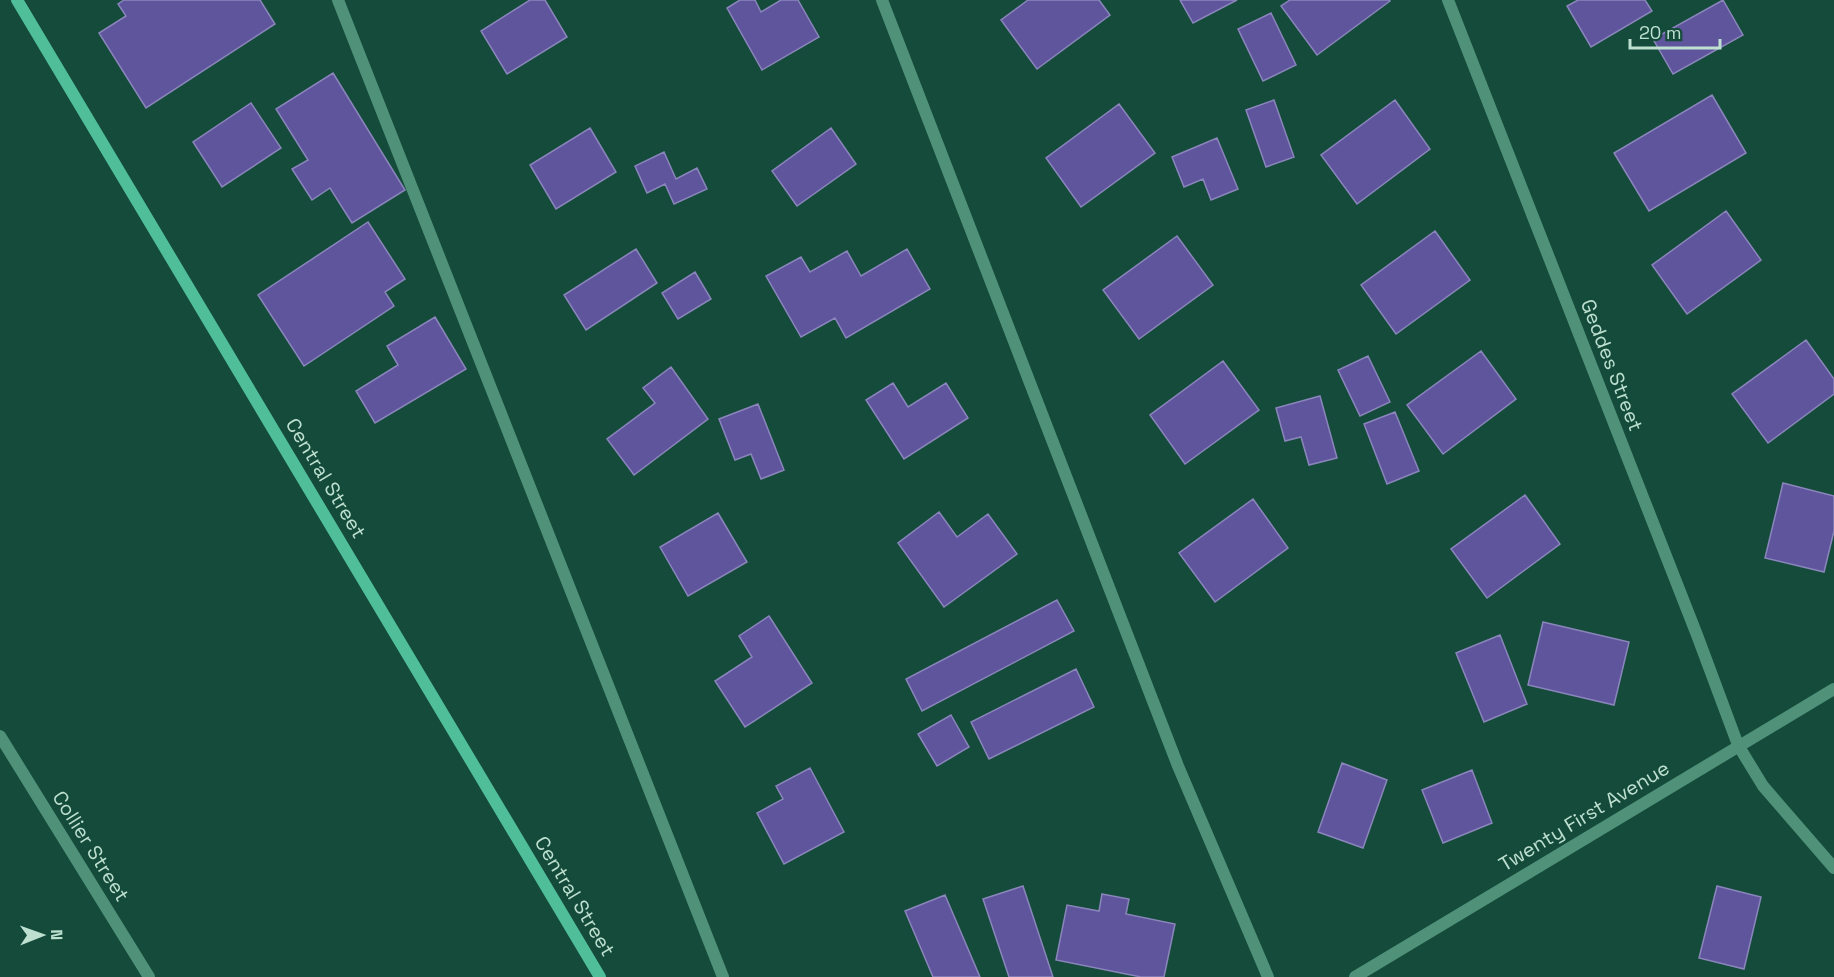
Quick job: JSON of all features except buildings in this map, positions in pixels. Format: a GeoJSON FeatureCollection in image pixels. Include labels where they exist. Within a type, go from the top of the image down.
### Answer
{"type":"FeatureCollection","features":[{"type":"Feature","properties":{"kind":"main road","name":"Central Street"},"geometry":{"type":"LineString","coordinates":[[17,0],[600,977]]}},
{"type":"Feature","properties":{"kind":"street"},"geometry":{"type":"LineString","coordinates":[[338,0],[723,977]]}},
{"type":"Feature","properties":{"kind":"street"},"geometry":{"type":"LineString","coordinates":[[882,0],[1178,766],[1268,977]]}},
{"type":"Feature","properties":{"kind":"street","name":"Geddes Street"},"geometry":{"type":"LineString","coordinates":[[1448,0],[1738,745],[1763,786],[1834,868]]}},
{"type":"Feature","properties":{"kind":"street","name":"Twenty First Avenue"},"geometry":{"type":"LineString","coordinates":[[1355,977],[1834,689]]}},
{"type":"Feature","properties":{"kind":"street","name":"Collier Street"},"geometry":{"type":"LineString","coordinates":[[0,736],[148,977]]}}]}
